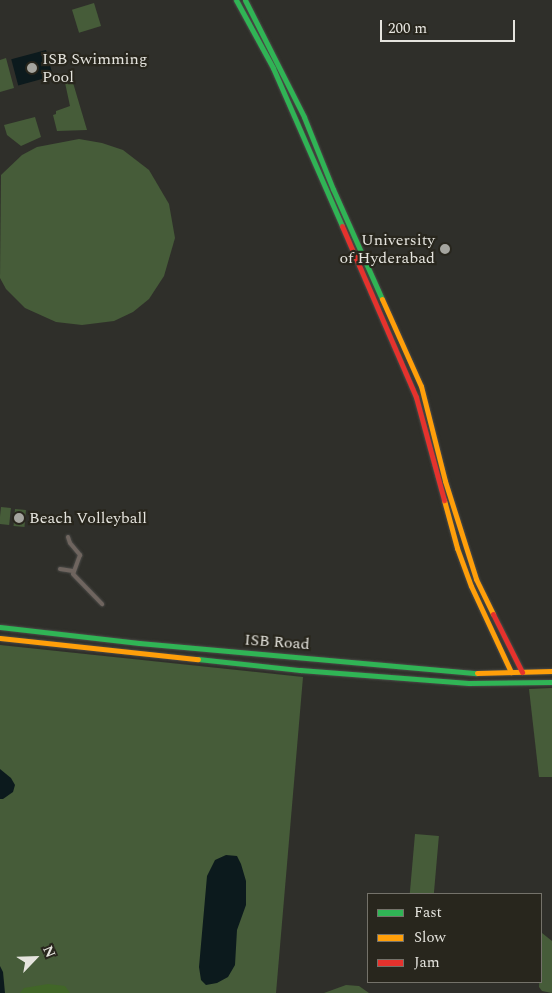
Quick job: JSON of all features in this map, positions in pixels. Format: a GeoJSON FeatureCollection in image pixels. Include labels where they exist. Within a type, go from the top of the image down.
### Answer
{"type":"FeatureCollection","features":[{"type":"Feature","properties":{"kind":"street"},"geometry":{"type":"LineString","coordinates":[[236,0],[273,68],[402,359],[416,397],[457,548],[470,586],[511,672]]}},
{"type":"Feature","properties":{"kind":"street"},"geometry":{"type":"LineString","coordinates":[[245,0],[304,118],[421,386],[445,481],[476,579],[522,672]]}},
{"type":"Feature","properties":{"kind":"street"},"geometry":{"type":"LineString","coordinates":[[68,537],[70,543],[80,553],[73,571]]}},
{"type":"Feature","properties":{"kind":"street"},"geometry":{"type":"LineString","coordinates":[[60,569],[73,571]]}},
{"type":"Feature","properties":{"kind":"street"},"geometry":{"type":"LineString","coordinates":[[73,571],[79,582],[102,604]]}},
{"type":"Feature","properties":{"kind":"street","name":"ISB Road"},"geometry":{"type":"LineString","coordinates":[[0,627],[228,651],[472,673],[552,672]]}},
{"type":"Feature","properties":{"kind":"street","name":"ISB Road"},"geometry":{"type":"LineString","coordinates":[[0,638],[300,670],[469,683],[552,682]]}},
{"type":"Feature","properties":{"kind":"green space"},"geometry":{"type":"Polygon","coordinates":[[[94,3],[101,26],[79,33],[72,10],[94,3]]]}},
{"type":"Feature","properties":{"kind":"green space"},"geometry":{"type":"Polygon","coordinates":[[[6,58],[14,88],[0,92],[0,60],[6,58]]]}},
{"type":"Feature","properties":{"kind":"green space"},"geometry":{"type":"Polygon","coordinates":[[[71,76],[87,130],[57,131],[53,115],[56,114],[56,111],[70,106],[64,78],[71,76]]]}},
{"type":"Feature","properties":{"kind":"green space"},"geometry":{"type":"Polygon","coordinates":[[[35,117],[41,137],[21,146],[7,135],[4,125],[35,117]]]}},
{"type":"Feature","properties":{"kind":"green space"},"geometry":{"type":"Polygon","coordinates":[[[79,139],[102,143],[123,150],[149,170],[169,204],[175,238],[164,276],[149,299],[133,312],[114,321],[82,325],[56,322],[25,308],[6,289],[0,278],[1,175],[22,155],[37,147],[79,139]]]}},
{"type":"Feature","properties":{"kind":"green space"},"geometry":{"type":"Polygon","coordinates":[[[1,507],[11,508],[9,525],[0,524],[1,507]]]}},
{"type":"Feature","properties":{"kind":"green space","name":"Beach Volleyball"},"geometry":{"type":"Polygon","coordinates":[[[15,509],[26,510],[24,527],[14,526],[15,509]]]}},
{"type":"Feature","properties":{"kind":"green space"},"geometry":{"type":"Polygon","coordinates":[[[0,645],[303,677],[276,993],[0,993],[0,645]]]}},
{"type":"Feature","properties":{"kind":"green space"},"geometry":{"type":"Polygon","coordinates":[[[552,688],[552,777],[539,777],[529,689],[552,688]]]}},
{"type":"Feature","properties":{"kind":"green space"},"geometry":{"type":"Polygon","coordinates":[[[415,834],[439,836],[434,893],[410,893],[415,834]]]}},
{"type":"Feature","properties":{"kind":"green space"},"geometry":{"type":"Polygon","coordinates":[[[542,933],[552,941],[552,993],[542,991],[539,987],[539,983],[542,983],[542,933]]]}},
{"type":"Feature","properties":{"kind":"green space"},"geometry":{"type":"Polygon","coordinates":[[[48,984],[65,986],[70,993],[20,993],[24,988],[48,984]]]}},
{"type":"Feature","properties":{"kind":"green space"},"geometry":{"type":"Polygon","coordinates":[[[346,985],[359,986],[369,993],[324,993],[346,985]]]}},
{"type":"Feature","properties":{"kind":"shaded area","name":"ISB Swimming Pool"},"geometry":{"type":"Polygon","coordinates":[[[46,50],[53,76],[18,85],[11,59],[46,50]]]}},
{"type":"Feature","properties":{"kind":"shaded area"},"geometry":{"type":"Polygon","coordinates":[[[0,769],[11,778],[15,785],[13,792],[3,799],[0,799],[0,769]]]}},
{"type":"Feature","properties":{"kind":"shaded area"},"geometry":{"type":"Polygon","coordinates":[[[226,855],[237,856],[241,864],[246,881],[246,905],[237,930],[235,965],[228,977],[217,983],[206,985],[201,980],[199,967],[207,876],[215,860],[226,855]]]}},
{"type":"Feature","properties":{"kind":"shaded area"},"geometry":{"type":"Polygon","coordinates":[[[0,966],[3,972],[5,993],[0,993],[0,966]]]}},
{"type":"Feature","properties":{"kind":"traffic: fast"},"geometry":{"type":"LineString","coordinates":[[236,0],[273,68],[342,226]]}},
{"type":"Feature","properties":{"kind":"traffic: fast"},"geometry":{"type":"LineString","coordinates":[[245,0],[304,117],[333,189],[382,299]]}},
{"type":"Feature","properties":{"kind":"traffic: fast"},"geometry":{"type":"LineString","coordinates":[[0,627],[139,643],[477,673]]}},
{"type":"Feature","properties":{"kind":"traffic: fast"},"geometry":{"type":"LineString","coordinates":[[198,659],[300,670],[469,683],[552,682]]}},
{"type":"Feature","properties":{"kind":"traffic: slow"},"geometry":{"type":"LineString","coordinates":[[382,299],[421,386],[445,481],[476,579],[493,614]]}},
{"type":"Feature","properties":{"kind":"traffic: slow"},"geometry":{"type":"LineString","coordinates":[[444,500],[457,548],[471,586],[511,672]]}},
{"type":"Feature","properties":{"kind":"traffic: slow"},"geometry":{"type":"LineString","coordinates":[[0,638],[198,659]]}},
{"type":"Feature","properties":{"kind":"traffic: slow"},"geometry":{"type":"LineString","coordinates":[[477,673],[552,671]]}},
{"type":"Feature","properties":{"kind":"traffic: jam"},"geometry":{"type":"LineString","coordinates":[[342,226],[416,397],[444,500]]}},
{"type":"Feature","properties":{"kind":"traffic: jam"},"geometry":{"type":"LineString","coordinates":[[493,614],[522,672]]}},
{"type":"Feature","properties":{"kind":"place","name":"ISB Swimming Pool"},"geometry":{"type":"Point","coordinates":[32,68]}},
{"type":"Feature","properties":{"kind":"place","name":"University of Hyderabad"},"geometry":{"type":"Point","coordinates":[445,249]}},
{"type":"Feature","properties":{"kind":"place","name":"Beach Volleyball"},"geometry":{"type":"Point","coordinates":[19,518]}}]}
